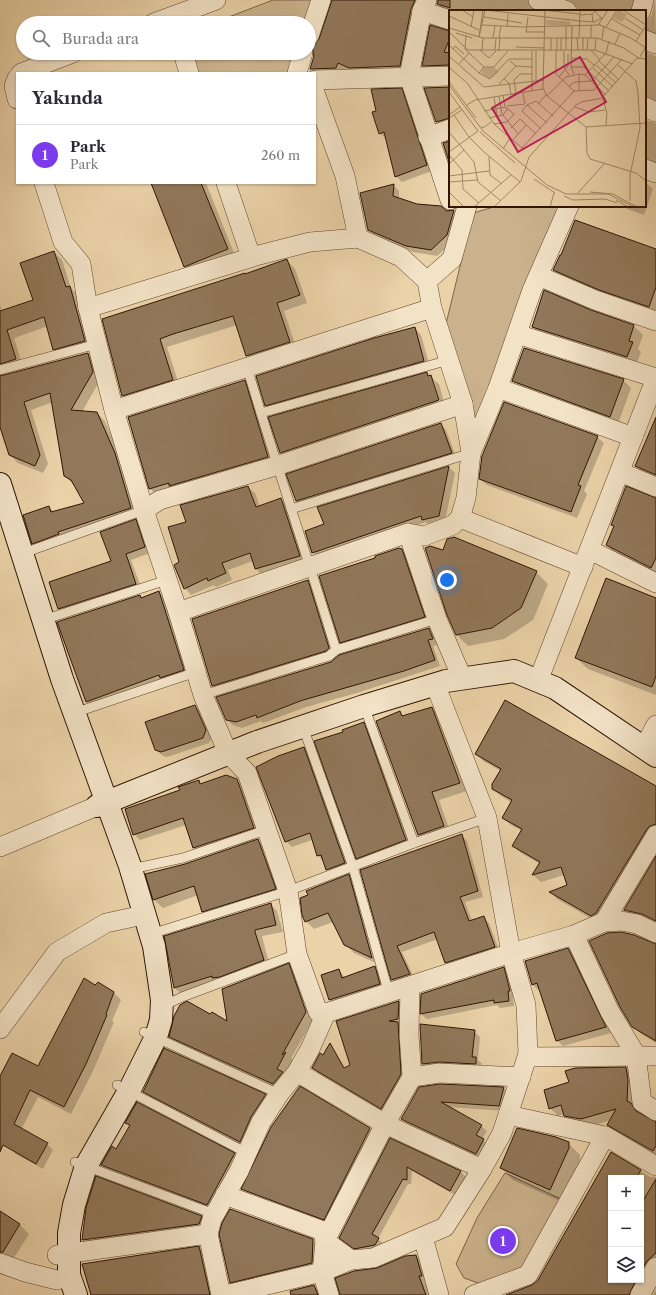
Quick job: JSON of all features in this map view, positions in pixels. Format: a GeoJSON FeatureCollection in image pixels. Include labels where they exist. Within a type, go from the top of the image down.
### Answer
{"type":"FeatureCollection","features":[{"type":"Feature","properties":{"kind":"main road"},"geometry":{"type":"LineString","coordinates":[[0,484],[21,554],[74,713],[140,935],[148,980],[150,1034]]}},
{"type":"Feature","properties":{"kind":"main road"},"geometry":{"type":"LineString","coordinates":[[0,528],[36,643],[102,804],[131,870],[151,934],[158,967],[163,1006],[161,1020],[150,1034],[123,1088],[80,1164],[58,1210],[63,1254],[76,1295]]}},
{"type":"Feature","properties":{"kind":"main road"},"geometry":{"type":"LineString","coordinates":[[102,804],[228,753],[364,706],[435,684],[462,678],[514,671],[555,688],[650,752]]}},
{"type":"Feature","properties":{"kind":"main road"},"geometry":{"type":"LineString","coordinates":[[59,1287],[63,1254]]}},
{"type":"Feature","properties":{"kind":"street"},"geometry":{"type":"LineString","coordinates":[[316,16],[321,0]]}},
{"type":"Feature","properties":{"kind":"street"},"geometry":{"type":"LineString","coordinates":[[531,10],[534,0]]}},
{"type":"Feature","properties":{"kind":"street"},"geometry":{"type":"LineString","coordinates":[[538,0],[564,10]]}},
{"type":"Feature","properties":{"kind":"street"},"geometry":{"type":"LineString","coordinates":[[641,10],[644,0]]}},
{"type":"Feature","properties":{"kind":"street"},"geometry":{"type":"LineString","coordinates":[[177,16],[209,1]]}},
{"type":"Feature","properties":{"kind":"street"},"geometry":{"type":"LineString","coordinates":[[449,19],[425,5],[409,76],[428,138],[449,197]]}},
{"type":"Feature","properties":{"kind":"street"},"geometry":{"type":"LineString","coordinates":[[646,40],[656,44]]}},
{"type":"Feature","properties":{"kind":"street"},"geometry":{"type":"LineString","coordinates":[[24,72],[55,60]]}},
{"type":"Feature","properties":{"kind":"street"},"geometry":{"type":"LineString","coordinates":[[185,60],[189,72]]}},
{"type":"Feature","properties":{"kind":"street"},"geometry":{"type":"LineString","coordinates":[[297,72],[301,60]]}},
{"type":"Feature","properties":{"kind":"street"},"geometry":{"type":"LineString","coordinates":[[316,80],[449,76]]}},
{"type":"Feature","properties":{"kind":"street"},"geometry":{"type":"LineString","coordinates":[[16,81],[14,86],[16,95]]}},
{"type":"Feature","properties":{"kind":"street"},"geometry":{"type":"LineString","coordinates":[[316,96],[345,176],[358,238]]}},
{"type":"Feature","properties":{"kind":"street"},"geometry":{"type":"LineString","coordinates":[[646,107],[656,112]]}},
{"type":"Feature","properties":{"kind":"street"},"geometry":{"type":"LineString","coordinates":[[428,138],[449,129]]}},
{"type":"Feature","properties":{"kind":"street"},"geometry":{"type":"LineString","coordinates":[[646,170],[656,173]]}},
{"type":"Feature","properties":{"kind":"street"},"geometry":{"type":"LineString","coordinates":[[44,184],[63,242],[81,264],[88,308],[114,410],[203,696],[228,753],[247,774],[288,891],[297,954],[318,1012],[326,1013],[389,994],[511,953],[574,935],[604,922],[622,921],[637,924],[656,933]]}},
{"type":"Feature","properties":{"kind":"street"},"geometry":{"type":"LineString","coordinates":[[226,184],[251,257]]}},
{"type":"Feature","properties":{"kind":"street"},"geometry":{"type":"LineString","coordinates":[[427,281],[452,259],[467,207]]}},
{"type":"Feature","properties":{"kind":"street"},"geometry":{"type":"LineString","coordinates":[[471,453],[498,388],[539,276],[569,207]]}},
{"type":"Feature","properties":{"kind":"street"},"geometry":{"type":"LineString","coordinates":[[88,308],[251,257],[310,242],[358,238],[401,257],[427,281],[432,308],[463,404],[471,453],[466,498],[460,518],[453,525],[424,536],[408,533],[178,612]]}},
{"type":"Feature","properties":{"kind":"street"},"geometry":{"type":"LineString","coordinates":[[539,276],[595,300],[656,320]]}},
{"type":"Feature","properties":{"kind":"street"},"geometry":{"type":"LineString","coordinates":[[114,410],[432,308]]}},
{"type":"Feature","properties":{"kind":"street"},"geometry":{"type":"LineString","coordinates":[[517,334],[656,378],[649,416],[633,437],[538,681]]}},
{"type":"Feature","properties":{"kind":"street"},"geometry":{"type":"LineString","coordinates":[[498,388],[633,437]]}},
{"type":"Feature","properties":{"kind":"street"},"geometry":{"type":"LineString","coordinates":[[144,510],[160,500],[276,466],[463,404]]}},
{"type":"Feature","properties":{"kind":"street"},"geometry":{"type":"LineString","coordinates":[[620,472],[656,487]]}},
{"type":"Feature","properties":{"kind":"street"},"geometry":{"type":"LineString","coordinates":[[460,518],[583,567]]}},
{"type":"Feature","properties":{"kind":"street"},"geometry":{"type":"LineString","coordinates":[[408,533],[437,619],[462,678]]}},
{"type":"Feature","properties":{"kind":"street"},"geometry":{"type":"LineString","coordinates":[[590,550],[656,583]]}},
{"type":"Feature","properties":{"kind":"street"},"geometry":{"type":"LineString","coordinates":[[225,1295],[322,1272],[351,1260],[373,1258],[445,1227],[482,1169],[502,1133],[527,1057],[526,1005],[511,953],[487,818],[435,684]]}},
{"type":"Feature","properties":{"kind":"street"},"geometry":{"type":"LineString","coordinates":[[650,752],[656,726]]}},
{"type":"Feature","properties":{"kind":"street"},"geometry":{"type":"LineString","coordinates":[[0,847],[102,804]]}},
{"type":"Feature","properties":{"kind":"street"},"geometry":{"type":"LineString","coordinates":[[604,922],[656,835]]}},
{"type":"Feature","properties":{"kind":"street"},"geometry":{"type":"LineString","coordinates":[[0,1029],[57,952],[106,923],[134,917]]}},
{"type":"Feature","properties":{"kind":"street"},"geometry":{"type":"LineString","coordinates":[[574,935],[610,1012],[636,1055],[642,1102],[656,1111]]}},
{"type":"Feature","properties":{"kind":"street"},"geometry":{"type":"LineString","coordinates":[[325,1240],[412,1077],[409,1035],[410,986]]}},
{"type":"Feature","properties":{"kind":"street"},"geometry":{"type":"LineString","coordinates":[[221,1295],[208,1234],[214,1214],[247,1153],[261,1122],[279,1094],[297,1072],[310,1049],[326,1013]]}},
{"type":"Feature","properties":{"kind":"street"},"geometry":{"type":"LineString","coordinates":[[527,1057],[656,1056]]}},
{"type":"Feature","properties":{"kind":"street"},"geometry":{"type":"LineString","coordinates":[[297,1072],[386,1124],[482,1169]]}},
{"type":"Feature","properties":{"kind":"street"},"geometry":{"type":"LineString","coordinates":[[412,1077],[439,1073],[521,1077]]}},
{"type":"Feature","properties":{"kind":"street"},"geometry":{"type":"LineString","coordinates":[[508,1115],[605,1136],[656,1166]]}},
{"type":"Feature","properties":{"kind":"street"},"geometry":{"type":"LineString","coordinates":[[474,1295],[528,1275],[605,1136]]}},
{"type":"Feature","properties":{"kind":"street"},"geometry":{"type":"LineString","coordinates":[[225,1195],[323,1231],[325,1240],[322,1272],[329,1295]]}},
{"type":"Feature","properties":{"kind":"street"},"geometry":{"type":"LineString","coordinates":[[63,1254],[208,1234]]}},
{"type":"Feature","properties":{"kind":"street"},"geometry":{"type":"LineString","coordinates":[[423,1237],[439,1295]]}},
{"type":"Feature","properties":{"kind":"street"},"geometry":{"type":"LineString","coordinates":[[325,1240],[351,1260]]}},
{"type":"Feature","properties":{"kind":"street"},"geometry":{"type":"LineString","coordinates":[[0,1263],[59,1287]]}},
{"type":"Feature","properties":{"kind":"street"},"geometry":{"type":"LineString","coordinates":[[640,1295],[656,1267]]}},
{"type":"Feature","properties":{"kind":"lane"},"geometry":{"type":"LineString","coordinates":[[0,370],[97,344]]}},
{"type":"Feature","properties":{"kind":"lane"},"geometry":{"type":"LineString","coordinates":[[261,413],[449,360]]}},
{"type":"Feature","properties":{"kind":"lane"},"geometry":{"type":"LineString","coordinates":[[247,367],[276,466],[310,566],[336,650]]}},
{"type":"Feature","properties":{"kind":"lane"},"geometry":{"type":"LineString","coordinates":[[291,509],[471,453]]}},
{"type":"Feature","properties":{"kind":"lane"},"geometry":{"type":"LineString","coordinates":[[21,554],[144,510]]}},
{"type":"Feature","properties":{"kind":"lane"},"geometry":{"type":"LineString","coordinates":[[43,620],[167,580]]}},
{"type":"Feature","properties":{"kind":"lane"},"geometry":{"type":"LineString","coordinates":[[203,696],[330,656],[336,650],[437,619]]}},
{"type":"Feature","properties":{"kind":"lane"},"geometry":{"type":"LineString","coordinates":[[74,713],[196,672]]}},
{"type":"Feature","properties":{"kind":"lane"},"geometry":{"type":"LineString","coordinates":[[364,706],[414,843]]}},
{"type":"Feature","properties":{"kind":"lane"},"geometry":{"type":"LineString","coordinates":[[303,727],[353,867],[389,994]]}},
{"type":"Feature","properties":{"kind":"lane"},"geometry":{"type":"LineString","coordinates":[[151,934],[288,891],[414,843],[487,818]]}},
{"type":"Feature","properties":{"kind":"lane"},"geometry":{"type":"LineString","coordinates":[[131,870],[183,858],[266,830]]}},
{"type":"Feature","properties":{"kind":"lane"},"geometry":{"type":"LineString","coordinates":[[163,1006],[182,997],[297,954]]}},
{"type":"Feature","properties":{"kind":"lane"},"geometry":{"type":"LineString","coordinates":[[150,1034],[279,1094]]}},
{"type":"Feature","properties":{"kind":"lane"},"geometry":{"type":"LineString","coordinates":[[123,1088],[247,1153]]}},
{"type":"Feature","properties":{"kind":"lane"},"geometry":{"type":"LineString","coordinates":[[80,1164],[214,1214]]}},
{"type":"Feature","properties":{"kind":"shaded area"},"geometry":{"type":"Polygon","coordinates":[[[273,0],[318,0],[312,16],[231,16],[273,0]]]}},
{"type":"Feature","properties":{"kind":"shaded area"},"geometry":{"type":"Polygon","coordinates":[[[188,60],[294,60],[290,72],[193,72],[188,60]]]}},
{"type":"Feature","properties":{"kind":"shaded area"},"geometry":{"type":"Polygon","coordinates":[[[494,207],[560,207],[484,421],[475,416],[444,332],[473,213],[494,207]]]}},
{"type":"Feature","properties":{"kind":"shaded area"},"geometry":{"type":"Polygon","coordinates":[[[505,1173],[561,1199],[528,1263],[513,1275],[481,1284],[464,1278],[456,1264],[477,1218],[505,1173]]]}},
{"type":"Feature","properties":{"kind":"building"},"geometry":{"type":"Polygon","coordinates":[[[332,0],[415,0],[411,9],[400,66],[349,68],[338,63],[336,68],[310,69],[313,60],[316,60],[316,42],[319,39],[332,0]]]}},
{"type":"Feature","properties":{"kind":"building"},"geometry":{"type":"Polygon","coordinates":[[[438,0],[450,0],[450,8],[437,4],[438,0]]]}},
{"type":"Feature","properties":{"kind":"building"},"geometry":{"type":"Polygon","coordinates":[[[430,25],[449,31],[449,40],[444,52],[449,53],[449,65],[422,66],[430,25]]]}},
{"type":"Feature","properties":{"kind":"building"},"geometry":{"type":"Polygon","coordinates":[[[449,87],[449,118],[436,122],[424,88],[449,87]]]}},
{"type":"Feature","properties":{"kind":"building"},"geometry":{"type":"Polygon","coordinates":[[[402,88],[427,165],[395,177],[384,132],[379,134],[372,112],[376,111],[371,89],[402,88]]]}},
{"type":"Feature","properties":{"kind":"building"},"geometry":{"type":"Polygon","coordinates":[[[449,141],[449,162],[443,143],[449,141]]]}},
{"type":"Feature","properties":{"kind":"building"},"geometry":{"type":"Polygon","coordinates":[[[151,184],[201,184],[228,249],[184,267],[151,184]]]}},
{"type":"Feature","properties":{"kind":"building"},"geometry":{"type":"Polygon","coordinates":[[[394,184],[393,196],[417,204],[441,206],[447,211],[454,210],[447,235],[431,250],[406,246],[368,230],[360,193],[394,184]]]}},
{"type":"Feature","properties":{"kind":"building"},"geometry":{"type":"Polygon","coordinates":[[[575,220],[656,249],[656,287],[649,307],[599,290],[553,270],[561,255],[575,220]]]}},
{"type":"Feature","properties":{"kind":"building"},"geometry":{"type":"Polygon","coordinates":[[[54,251],[66,287],[70,286],[85,341],[53,350],[44,317],[7,330],[16,359],[0,364],[0,311],[33,300],[20,263],[54,251]]]}},
{"type":"Feature","properties":{"kind":"building"},"geometry":{"type":"Polygon","coordinates":[[[287,259],[300,295],[277,303],[290,342],[246,356],[233,316],[173,334],[160,339],[173,380],[122,396],[102,319],[245,274],[287,259]]]}},
{"type":"Feature","properties":{"kind":"building"},"geometry":{"type":"Polygon","coordinates":[[[544,290],[591,310],[634,325],[629,341],[633,342],[627,357],[532,327],[544,290]]]}},
{"type":"Feature","properties":{"kind":"building"},"geometry":{"type":"Polygon","coordinates":[[[415,327],[424,361],[265,406],[256,376],[374,338],[415,327]]]}},
{"type":"Feature","properties":{"kind":"building"},"geometry":{"type":"Polygon","coordinates":[[[524,348],[624,379],[610,417],[512,381],[524,348]]]}},
{"type":"Feature","properties":{"kind":"building"},"geometry":{"type":"Polygon","coordinates":[[[88,353],[93,372],[71,410],[97,412],[115,453],[131,508],[58,532],[59,534],[32,544],[23,515],[49,506],[51,512],[84,503],[71,480],[64,476],[50,393],[24,402],[40,455],[35,466],[9,455],[0,427],[0,376],[88,353]]]}},
{"type":"Feature","properties":{"kind":"building"},"geometry":{"type":"Polygon","coordinates":[[[427,372],[428,376],[431,375],[439,400],[280,453],[268,417],[427,372]]]}},
{"type":"Feature","properties":{"kind":"building"},"geometry":{"type":"Polygon","coordinates":[[[245,380],[268,457],[169,486],[169,483],[149,489],[128,417],[245,380]]]}},
{"type":"Feature","properties":{"kind":"building"},"geometry":{"type":"Polygon","coordinates":[[[504,402],[598,436],[578,485],[581,486],[571,512],[479,479],[482,456],[504,402]]]}},
{"type":"Feature","properties":{"kind":"building"},"geometry":{"type":"Polygon","coordinates":[[[656,417],[656,475],[635,466],[656,417]]]}},
{"type":"Feature","properties":{"kind":"building"},"geometry":{"type":"Polygon","coordinates":[[[441,423],[452,453],[296,501],[286,474],[441,423]]]}},
{"type":"Feature","properties":{"kind":"building"},"geometry":{"type":"Polygon","coordinates":[[[449,466],[439,516],[422,520],[421,516],[312,553],[305,531],[324,524],[317,507],[449,466]]]}},
{"type":"Feature","properties":{"kind":"building"},"geometry":{"type":"Polygon","coordinates":[[[248,486],[256,507],[281,498],[300,556],[255,569],[250,553],[222,563],[226,573],[208,581],[207,578],[184,589],[174,565],[179,562],[168,527],[186,522],[180,505],[248,486]]]}},
{"type":"Feature","properties":{"kind":"building"},"geometry":{"type":"Polygon","coordinates":[[[626,486],[656,498],[656,558],[651,568],[606,545],[614,526],[611,525],[626,486]]]}},
{"type":"Feature","properties":{"kind":"building"},"geometry":{"type":"Polygon","coordinates":[[[136,519],[145,547],[126,554],[136,584],[58,609],[49,582],[111,561],[100,532],[136,519]]]}},
{"type":"Feature","properties":{"kind":"building"},"geometry":{"type":"Polygon","coordinates":[[[454,537],[537,571],[521,608],[492,628],[456,635],[447,615],[425,548],[430,546],[443,550],[447,539],[454,537]]]}},
{"type":"Feature","properties":{"kind":"building"},"geometry":{"type":"Polygon","coordinates":[[[399,548],[402,549],[425,617],[340,643],[319,576],[375,558],[375,556],[399,548]]]}},
{"type":"Feature","properties":{"kind":"building"},"geometry":{"type":"Polygon","coordinates":[[[606,578],[656,598],[656,676],[652,687],[575,658],[606,578]]]}},
{"type":"Feature","properties":{"kind":"building"},"geometry":{"type":"Polygon","coordinates":[[[308,580],[329,648],[326,651],[212,686],[192,619],[308,580]]]}},
{"type":"Feature","properties":{"kind":"building"},"geometry":{"type":"Polygon","coordinates":[[[159,591],[184,670],[160,678],[159,675],[86,702],[57,622],[140,595],[141,598],[159,591]]]}},
{"type":"Feature","properties":{"kind":"building"},"geometry":{"type":"Polygon","coordinates":[[[429,628],[433,639],[428,640],[435,660],[404,671],[300,701],[257,718],[256,715],[236,722],[226,720],[216,697],[331,662],[339,655],[429,628]]]}},
{"type":"Feature","properties":{"kind":"building"},"geometry":{"type":"Polygon","coordinates":[[[505,700],[656,786],[656,824],[647,829],[596,913],[591,916],[549,892],[567,885],[561,867],[532,875],[540,862],[512,846],[522,829],[502,818],[512,800],[492,789],[492,784],[501,769],[475,754],[505,700]]]}},
{"type":"Feature","properties":{"kind":"building"},"geometry":{"type":"Polygon","coordinates":[[[195,705],[206,730],[203,738],[161,752],[155,750],[145,722],[195,705]]]}},
{"type":"Feature","properties":{"kind":"building"},"geometry":{"type":"Polygon","coordinates":[[[432,707],[460,783],[432,792],[444,826],[418,835],[376,721],[400,711],[402,716],[432,707]]]}},
{"type":"Feature","properties":{"kind":"building"},"geometry":{"type":"Polygon","coordinates":[[[364,722],[406,840],[356,859],[314,741],[343,732],[342,730],[364,722]]]}},
{"type":"Feature","properties":{"kind":"building"},"geometry":{"type":"Polygon","coordinates":[[[304,747],[345,863],[326,870],[321,855],[317,856],[310,833],[285,842],[256,767],[278,756],[304,747]]]}},
{"type":"Feature","properties":{"kind":"building"},"geometry":{"type":"Polygon","coordinates":[[[226,775],[237,779],[254,828],[193,848],[183,818],[133,835],[125,809],[180,790],[178,787],[199,780],[200,784],[226,775]]]}},
{"type":"Feature","properties":{"kind":"building"},"geometry":{"type":"Polygon","coordinates":[[[462,834],[478,891],[460,897],[469,921],[484,916],[495,947],[445,963],[434,932],[397,946],[410,974],[391,980],[360,870],[462,834]]]}},
{"type":"Feature","properties":{"kind":"building"},"geometry":{"type":"Polygon","coordinates":[[[258,839],[276,889],[202,912],[194,886],[153,900],[145,874],[185,864],[258,839]]]}},
{"type":"Feature","properties":{"kind":"building"},"geometry":{"type":"Polygon","coordinates":[[[656,856],[656,921],[642,914],[624,910],[656,856]]]}},
{"type":"Feature","properties":{"kind":"building"},"geometry":{"type":"Polygon","coordinates":[[[349,874],[372,958],[344,945],[328,913],[305,922],[302,915],[300,898],[308,895],[306,891],[349,874]]]}},
{"type":"Feature","properties":{"kind":"building"},"geometry":{"type":"Polygon","coordinates":[[[271,903],[276,925],[255,930],[264,960],[220,977],[212,978],[212,976],[174,988],[164,936],[271,903]]]}},
{"type":"Feature","properties":{"kind":"building"},"geometry":{"type":"Polygon","coordinates":[[[621,932],[634,935],[656,944],[656,1041],[632,1027],[620,1007],[589,941],[607,933],[621,932]]]}},
{"type":"Feature","properties":{"kind":"building"},"geometry":{"type":"Polygon","coordinates":[[[568,948],[606,1027],[556,1041],[537,983],[532,985],[525,961],[568,948]]]}},
{"type":"Feature","properties":{"kind":"building"},"geometry":{"type":"Polygon","coordinates":[[[289,963],[306,1012],[282,1055],[286,1052],[277,1069],[283,1072],[273,1084],[169,1037],[174,1016],[180,1005],[187,1001],[210,1014],[212,1012],[227,1021],[222,989],[289,963]]]}},
{"type":"Feature","properties":{"kind":"building"},"geometry":{"type":"Polygon","coordinates":[[[375,966],[380,984],[329,1000],[321,975],[339,969],[342,978],[375,966]]]}},
{"type":"Feature","properties":{"kind":"building"},"geometry":{"type":"Polygon","coordinates":[[[504,967],[510,991],[508,991],[509,1001],[494,1003],[494,1000],[420,1014],[421,994],[504,967]]]}},
{"type":"Feature","properties":{"kind":"building"},"geometry":{"type":"Polygon","coordinates":[[[84,978],[95,985],[98,982],[114,992],[106,1014],[107,1015],[86,1064],[64,1107],[30,1090],[14,1124],[48,1143],[36,1164],[3,1145],[0,1152],[0,1076],[12,1053],[38,1066],[84,978]]]}},
{"type":"Feature","properties":{"kind":"building"},"geometry":{"type":"Polygon","coordinates":[[[399,1001],[398,1019],[389,1021],[398,1022],[401,1074],[381,1109],[312,1068],[320,1053],[323,1055],[330,1043],[344,1068],[350,1065],[336,1021],[399,1001]]]}},
{"type":"Feature","properties":{"kind":"building"},"geometry":{"type":"Polygon","coordinates":[[[420,1024],[475,1030],[472,1057],[476,1057],[476,1064],[439,1062],[422,1064],[420,1024]]]}},
{"type":"Feature","properties":{"kind":"building"},"geometry":{"type":"Polygon","coordinates":[[[164,1048],[266,1094],[251,1117],[240,1142],[143,1092],[164,1048]]]}},
{"type":"Feature","properties":{"kind":"building"},"geometry":{"type":"Polygon","coordinates":[[[626,1067],[628,1080],[627,1101],[631,1103],[636,1111],[656,1122],[656,1146],[653,1151],[607,1125],[616,1109],[581,1119],[564,1116],[561,1105],[549,1109],[544,1090],[569,1082],[565,1071],[575,1068],[626,1067]]]}},
{"type":"Feature","properties":{"kind":"building"},"geometry":{"type":"Polygon","coordinates":[[[440,1084],[504,1087],[499,1106],[441,1102],[482,1125],[476,1135],[484,1139],[476,1154],[401,1119],[419,1087],[440,1084]]]}},
{"type":"Feature","properties":{"kind":"building"},"geometry":{"type":"Polygon","coordinates":[[[300,1086],[370,1128],[324,1220],[241,1189],[271,1127],[300,1086]]]}},
{"type":"Feature","properties":{"kind":"building"},"geometry":{"type":"Polygon","coordinates":[[[137,1102],[235,1153],[207,1205],[101,1165],[112,1146],[116,1149],[130,1125],[125,1123],[137,1102]]]}},
{"type":"Feature","properties":{"kind":"building"},"geometry":{"type":"Polygon","coordinates":[[[517,1128],[556,1137],[569,1142],[569,1148],[550,1190],[500,1168],[517,1128]]]}},
{"type":"Feature","properties":{"kind":"building"},"geometry":{"type":"Polygon","coordinates":[[[390,1138],[461,1171],[450,1191],[407,1167],[407,1180],[403,1179],[372,1234],[379,1238],[375,1245],[354,1249],[339,1238],[390,1138]]]}},
{"type":"Feature","properties":{"kind":"building"},"geometry":{"type":"Polygon","coordinates":[[[611,1152],[641,1170],[638,1175],[608,1175],[608,1283],[635,1283],[629,1295],[506,1295],[532,1285],[538,1280],[611,1152]]]}},
{"type":"Feature","properties":{"kind":"building"},"geometry":{"type":"Polygon","coordinates":[[[96,1176],[202,1216],[199,1224],[82,1240],[86,1208],[96,1176]]]}},
{"type":"Feature","properties":{"kind":"building"},"geometry":{"type":"Polygon","coordinates":[[[656,1179],[656,1253],[644,1266],[644,1211],[644,1199],[656,1179]]]}},
{"type":"Feature","properties":{"kind":"building"},"geometry":{"type":"Polygon","coordinates":[[[230,1209],[313,1239],[312,1263],[230,1283],[219,1234],[222,1223],[230,1209]]]}},
{"type":"Feature","properties":{"kind":"building"},"geometry":{"type":"Polygon","coordinates":[[[0,1211],[20,1224],[3,1252],[0,1252],[0,1211]]]}},
{"type":"Feature","properties":{"kind":"building"},"geometry":{"type":"Polygon","coordinates":[[[199,1246],[210,1295],[91,1295],[82,1264],[199,1246]]]}},
{"type":"Feature","properties":{"kind":"building"},"geometry":{"type":"Polygon","coordinates":[[[416,1255],[422,1276],[419,1276],[426,1295],[340,1295],[335,1278],[354,1271],[377,1268],[405,1256],[416,1255]]]}},
{"type":"Feature","properties":{"kind":"building"},"geometry":{"type":"Polygon","coordinates":[[[314,1285],[318,1295],[291,1295],[290,1291],[314,1285]]]}},
{"type":"Feature","properties":{"kind":"place","name":"Park"},"geometry":{"type":"Point","coordinates":[503,1241]}}]}
